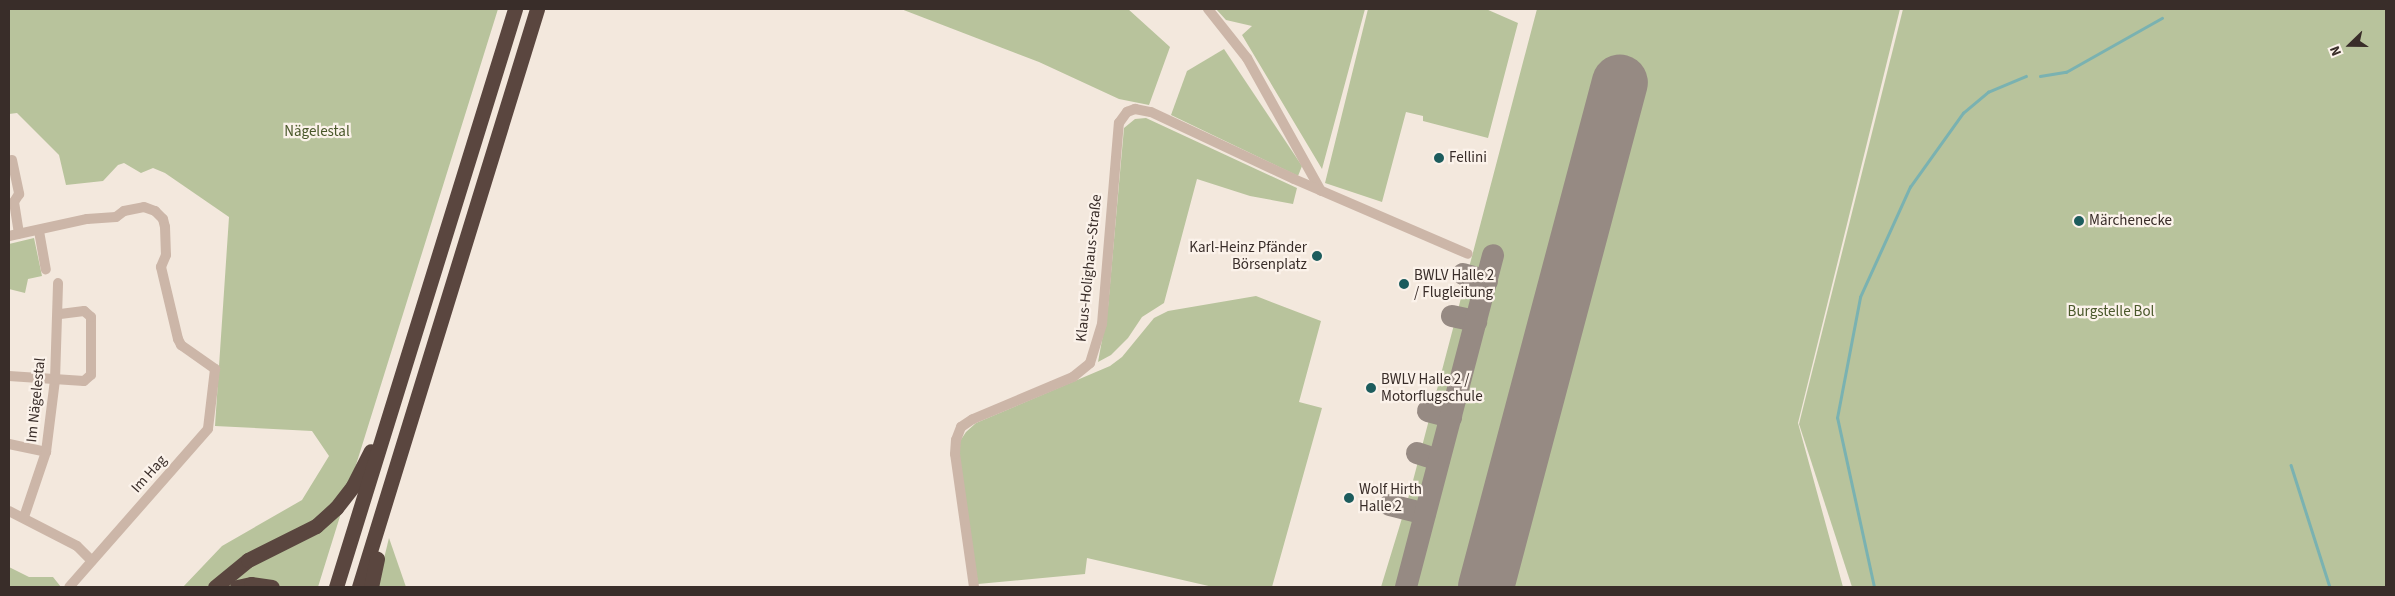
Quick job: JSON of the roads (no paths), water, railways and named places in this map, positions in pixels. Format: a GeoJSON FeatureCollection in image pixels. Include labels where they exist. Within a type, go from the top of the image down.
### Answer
{"type":"FeatureCollection","features":[{"type":"Feature","properties":{"kind":"highway"},"geometry":{"type":"LineString","coordinates":[[336,587],[515,9]]}},
{"type":"Feature","properties":{"kind":"highway"},"geometry":{"type":"LineString","coordinates":[[359,587],[537,9]]}},
{"type":"Feature","properties":{"kind":"highway"},"geometry":{"type":"LineString","coordinates":[[215,587],[248,560],[316,526],[336,508],[353,486],[368,453],[380,446]]}},
{"type":"Feature","properties":{"kind":"highway"},"geometry":{"type":"LineString","coordinates":[[371,587],[377,559],[373,538]]}},
{"type":"Feature","properties":{"kind":"highway"},"geometry":{"type":"LineString","coordinates":[[237,587],[251,584],[272,587]]}},
{"type":"Feature","properties":{"kind":"street"},"geometry":{"type":"LineString","coordinates":[[1208,9],[1247,58],[1321,191]]}},
{"type":"Feature","properties":{"kind":"street","name":"Klaus-Holighaus-Straße"},"geometry":{"type":"LineString","coordinates":[[974,587],[955,454],[956,440],[961,427],[973,419],[1073,377],[1090,363],[1102,324],[1119,123],[1127,112],[1134,109],[1152,112],[1321,191],[1468,254]]}},
{"type":"Feature","properties":{"kind":"street"},"geometry":{"type":"LineString","coordinates":[[12,160],[19,194],[14,202],[14,235],[39,231],[46,269]]}},
{"type":"Feature","properties":{"kind":"street","name":"Im Hag"},"geometry":{"type":"LineString","coordinates":[[39,231],[87,219],[116,217],[124,211],[144,207],[160,215],[166,237],[166,255],[161,267],[178,339],[215,369],[208,430],[91,560],[70,587]]}},
{"type":"Feature","properties":{"kind":"street","name":"Im Nägelestal"},"geometry":{"type":"LineString","coordinates":[[24,517],[46,452],[55,380],[58,283]]}},
{"type":"Feature","properties":{"kind":"street"},"geometry":{"type":"LineString","coordinates":[[9,376],[84,381],[90,375],[91,317],[84,311],[58,314]]}},
{"type":"Feature","properties":{"kind":"street"},"geometry":{"type":"LineString","coordinates":[[9,444],[46,452]]}},
{"type":"Feature","properties":{"kind":"street"},"geometry":{"type":"LineString","coordinates":[[9,511],[24,517],[77,546],[91,560]]}},
{"type":"Feature","properties":{"kind":"waterway"},"geometry":{"type":"LineString","coordinates":[[2040,76],[2066,72],[2162,18]]}},
{"type":"Feature","properties":{"kind":"waterway"},"geometry":{"type":"LineString","coordinates":[[1874,587],[1837,418],[1860,297],[1910,187],[1963,113],[1988,92],[2026,76]]}},
{"type":"Feature","properties":{"kind":"waterway"},"geometry":{"type":"LineString","coordinates":[[2291,465],[2330,587]]}},
{"type":"Feature","properties":{"kind":"place","name":"Fellini"},"geometry":{"type":"Point","coordinates":[1439,158]}},
{"type":"Feature","properties":{"kind":"place","name":"Märchenecke"},"geometry":{"type":"Point","coordinates":[2079,221]}},
{"type":"Feature","properties":{"kind":"place","name":"Karl-Heinz Pfänder Börsenplatz"},"geometry":{"type":"Point","coordinates":[1317,256]}},
{"type":"Feature","properties":{"kind":"place","name":"BWLV Halle 2 / Flugleitung"},"geometry":{"type":"Point","coordinates":[1404,284]}},
{"type":"Feature","properties":{"kind":"place","name":"BWLV Halle 2 / Motorflugschule"},"geometry":{"type":"Point","coordinates":[1371,388]}},
{"type":"Feature","properties":{"kind":"place","name":"Wolf Hirth Halle 2"},"geometry":{"type":"Point","coordinates":[1349,498]}},
{"type":"Feature","properties":{"kind":"park label","name":"Nägelestal"},"geometry":{"type":"Point","coordinates":[317,132]}},
{"type":"Feature","properties":{"kind":"park label","name":"Burgstelle Bol"},"geometry":{"type":"Point","coordinates":[2111,312]}}]}
